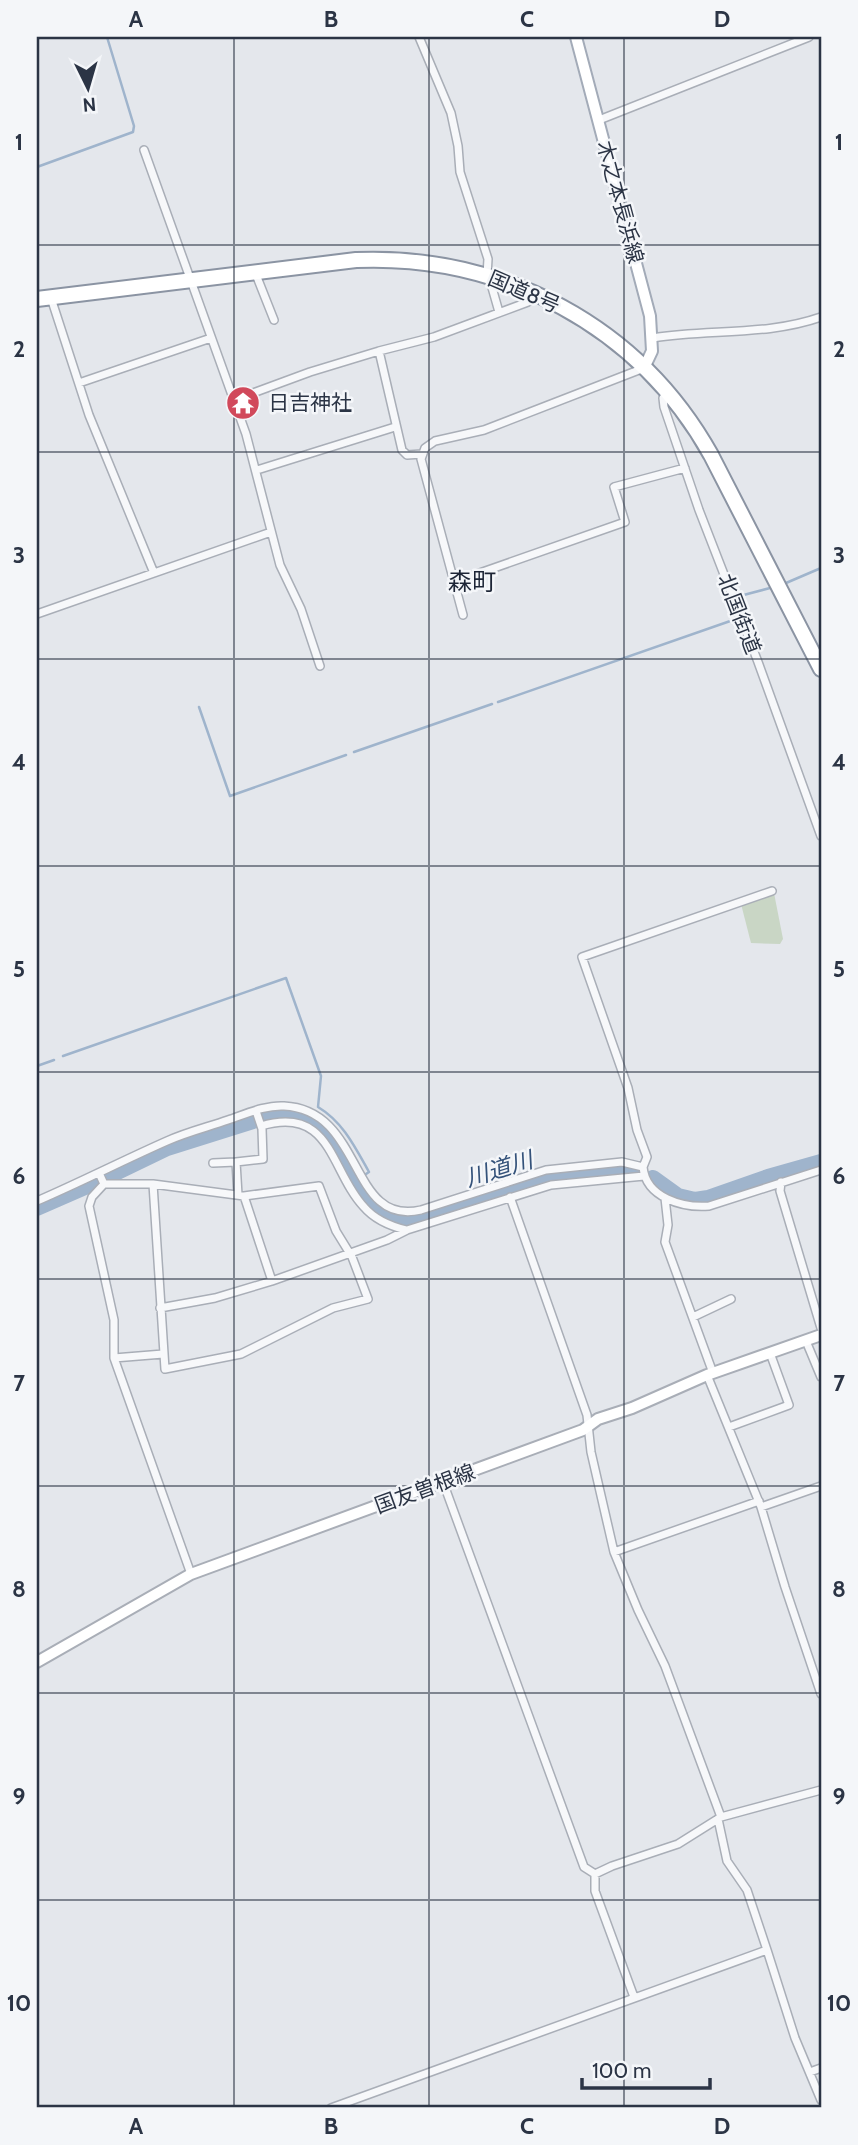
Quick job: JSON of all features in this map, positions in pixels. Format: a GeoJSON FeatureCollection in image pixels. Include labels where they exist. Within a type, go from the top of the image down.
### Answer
{"type":"FeatureCollection","features":[{"type":"Feature","properties":{"kind":"highway","name":"国道8号"},"geometry":{"type":"LineString","coordinates":[[44,298],[255,271],[383,259],[432,263],[488,276],[538,295],[597,328],[645,368],[668,392],[706,446],[821,669]]}},
{"type":"Feature","properties":{"kind":"main road","name":"木之本長浜線"},"geometry":{"type":"LineString","coordinates":[[576,37],[650,316],[653,338],[650,359],[645,368]]}},
{"type":"Feature","properties":{"kind":"main road","name":"国友曽根線"},"geometry":{"type":"LineString","coordinates":[[37,1662],[191,1574],[583,1430],[598,1419],[632,1408],[710,1374],[821,1335]]}},
{"type":"Feature","properties":{"kind":"street"},"geometry":{"type":"LineString","coordinates":[[419,37],[451,113],[460,172],[488,258],[488,276],[499,312]]}},
{"type":"Feature","properties":{"kind":"street"},"geometry":{"type":"LineString","coordinates":[[599,120],[809,37]]}},
{"type":"Feature","properties":{"kind":"street"},"geometry":{"type":"LineString","coordinates":[[144,150],[257,470],[280,565],[301,609],[320,666]]}},
{"type":"Feature","properties":{"kind":"street"},"geometry":{"type":"LineString","coordinates":[[255,271],[274,320]]}},
{"type":"Feature","properties":{"kind":"street"},"geometry":{"type":"LineString","coordinates":[[234,400],[310,372],[433,337],[528,302],[538,295]]}},
{"type":"Feature","properties":{"kind":"street"},"geometry":{"type":"LineString","coordinates":[[44,298],[154,573]]}},
{"type":"Feature","properties":{"kind":"street"},"geometry":{"type":"LineString","coordinates":[[653,338],[772,330],[821,317]]}},
{"type":"Feature","properties":{"kind":"street"},"geometry":{"type":"LineString","coordinates":[[79,383],[211,338]]}},
{"type":"Feature","properties":{"kind":"street"},"geometry":{"type":"LineString","coordinates":[[379,351],[395,427],[405,454],[422,454]]}},
{"type":"Feature","properties":{"kind":"street"},"geometry":{"type":"LineString","coordinates":[[463,615],[431,503],[422,454],[429,444],[484,430],[645,368]]}},
{"type":"Feature","properties":{"kind":"street","name":"北国街道"},"geometry":{"type":"LineString","coordinates":[[668,392],[663,398],[664,407],[685,468],[821,836]]}},
{"type":"Feature","properties":{"kind":"street"},"geometry":{"type":"LineString","coordinates":[[257,470],[395,427]]}},
{"type":"Feature","properties":{"kind":"street"},"geometry":{"type":"LineString","coordinates":[[454,582],[625,522],[614,487],[685,468]]}},
{"type":"Feature","properties":{"kind":"street"},"geometry":{"type":"LineString","coordinates":[[37,614],[271,532]]}},
{"type":"Feature","properties":{"kind":"street"},"geometry":{"type":"LineString","coordinates":[[772,891],[582,957],[628,1088],[637,1130],[647,1157],[643,1167],[644,1177],[665,1198],[685,1206],[709,1206],[821,1170]]}},
{"type":"Feature","properties":{"kind":"street"},"geometry":{"type":"LineString","coordinates":[[37,1201],[170,1140],[259,1119],[284,1106],[318,1117],[337,1133],[372,1196],[392,1209],[405,1212],[422,1210],[546,1170],[622,1162],[643,1167]]}},
{"type":"Feature","properties":{"kind":"street"},"geometry":{"type":"LineString","coordinates":[[213,1163],[263,1159],[259,1119]]}},
{"type":"Feature","properties":{"kind":"street"},"geometry":{"type":"LineString","coordinates":[[259,1119],[288,1122],[313,1131],[328,1145],[362,1206],[384,1223],[407,1230]]}},
{"type":"Feature","properties":{"kind":"street"},"geometry":{"type":"LineString","coordinates":[[236,1162],[241,1195],[272,1280]]}},
{"type":"Feature","properties":{"kind":"street"},"geometry":{"type":"LineString","coordinates":[[99,1173],[104,1184]]}},
{"type":"Feature","properties":{"kind":"street"},"geometry":{"type":"LineString","coordinates":[[160,1308],[215,1298],[349,1253],[407,1230],[551,1185],[644,1177]]}},
{"type":"Feature","properties":{"kind":"street"},"geometry":{"type":"LineString","coordinates":[[780,1182],[780,1191],[821,1328]]}},
{"type":"Feature","properties":{"kind":"street"},"geometry":{"type":"LineString","coordinates":[[153,1184],[165,1369],[241,1354],[333,1308],[368,1299],[319,1186],[241,1195],[153,1184],[104,1184],[92,1197],[89,1206],[114,1320],[114,1358],[191,1574]]}},
{"type":"Feature","properties":{"kind":"street"},"geometry":{"type":"LineString","coordinates":[[510,1197],[547,1296],[590,1425],[592,1452],[614,1552],[665,1666],[720,1818],[727,1861],[747,1890],[795,2038],[821,2100]]}},
{"type":"Feature","properties":{"kind":"street"},"geometry":{"type":"LineString","coordinates":[[665,1198],[668,1225],[665,1242],[729,1427],[760,1504],[821,1695]]}},
{"type":"Feature","properties":{"kind":"street"},"geometry":{"type":"LineString","coordinates":[[693,1317],[731,1299]]}},
{"type":"Feature","properties":{"kind":"street"},"geometry":{"type":"LineString","coordinates":[[806,1341],[821,1377]]}},
{"type":"Feature","properties":{"kind":"street"},"geometry":{"type":"LineString","coordinates":[[729,1427],[789,1405],[770,1353]]}},
{"type":"Feature","properties":{"kind":"street"},"geometry":{"type":"LineString","coordinates":[[114,1358],[163,1354]]}},
{"type":"Feature","properties":{"kind":"street"},"geometry":{"type":"LineString","coordinates":[[443,1482],[584,1867],[596,1874]]}},
{"type":"Feature","properties":{"kind":"street"},"geometry":{"type":"LineString","coordinates":[[614,1552],[821,1486]]}},
{"type":"Feature","properties":{"kind":"street"},"geometry":{"type":"LineString","coordinates":[[596,1874],[678,1844],[720,1818],[821,1790]]}},
{"type":"Feature","properties":{"kind":"street"},"geometry":{"type":"LineString","coordinates":[[596,1874],[595,1891],[634,1997]]}},
{"type":"Feature","properties":{"kind":"street"},"geometry":{"type":"LineString","coordinates":[[331,2108],[767,1950]]}},
{"type":"Feature","properties":{"kind":"street"},"geometry":{"type":"LineString","coordinates":[[810,2072],[821,2068]]}},
{"type":"Feature","properties":{"kind":"green space"},"geometry":{"type":"Polygon","coordinates":[[[774,893],[783,939],[780,944],[751,943],[741,904],[774,893]]]}},
{"type":"Feature","properties":{"kind":"waterway"},"geometry":{"type":"LineString","coordinates":[[37,167],[133,132],[134,126],[107,37]]}},
{"type":"Feature","properties":{"kind":"waterway"},"geometry":{"type":"LineString","coordinates":[[786,583],[821,568]]}},
{"type":"Feature","properties":{"kind":"waterway"},"geometry":{"type":"LineString","coordinates":[[736,597],[770,588]]}},
{"type":"Feature","properties":{"kind":"waterway"},"geometry":{"type":"LineString","coordinates":[[498,702],[736,619],[728,598]]}},
{"type":"Feature","properties":{"kind":"waterway"},"geometry":{"type":"LineString","coordinates":[[354,752],[492,704]]}},
{"type":"Feature","properties":{"kind":"waterway"},"geometry":{"type":"LineString","coordinates":[[199,707],[230,796],[346,755]]}},
{"type":"Feature","properties":{"kind":"waterway"},"geometry":{"type":"LineString","coordinates":[[63,1056],[286,978],[321,1076],[318,1107],[335,1120],[348,1136],[369,1172],[366,1174]]}},
{"type":"Feature","properties":{"kind":"waterway"},"geometry":{"type":"LineString","coordinates":[[37,1066],[54,1060]]}},
{"type":"Feature","properties":{"kind":"waterway"},"geometry":{"type":"LineString","coordinates":[[109,1176],[167,1148],[272,1115],[301,1119],[322,1130],[337,1148],[372,1204],[390,1215],[416,1218],[547,1178],[634,1170]]}},
{"type":"Feature","properties":{"kind":"waterway","name":"川道川"},"geometry":{"type":"LineString","coordinates":[[653,1178],[678,1196],[695,1200],[821,1162]]}},
{"type":"Feature","properties":{"kind":"waterway"},"geometry":{"type":"LineString","coordinates":[[37,1208],[92,1184]]}},
{"type":"Feature","properties":{"kind":"place","name":"日吉神社"},"geometry":{"type":"Point","coordinates":[243,403]}},
{"type":"Feature","properties":{"kind":"district","name":"森町"},"geometry":{"type":"Point","coordinates":[472,582]}}]}
